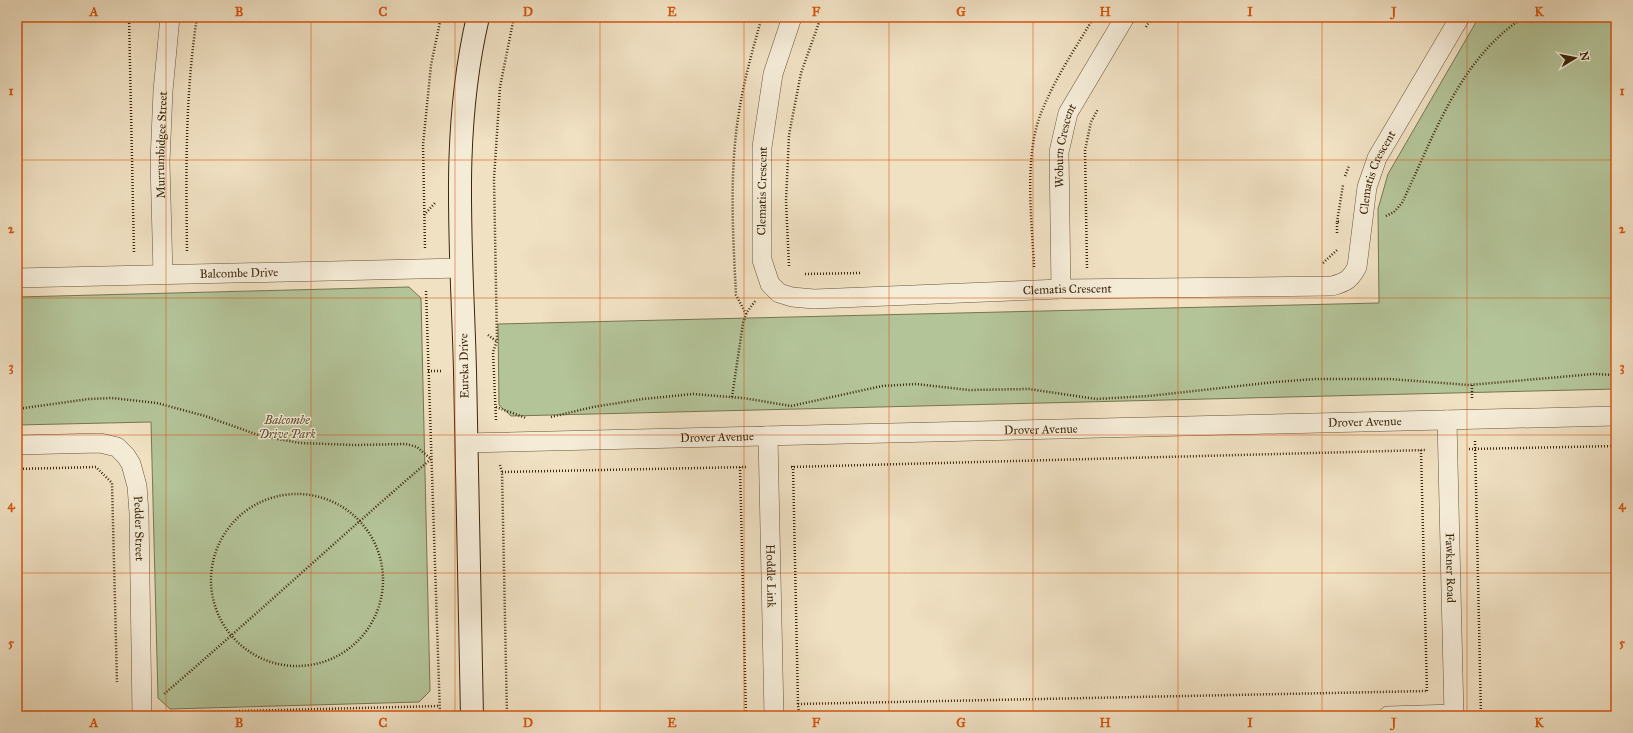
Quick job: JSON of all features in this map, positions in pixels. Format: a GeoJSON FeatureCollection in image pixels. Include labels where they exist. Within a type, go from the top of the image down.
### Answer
{"type":"FeatureCollection","features":[{"type":"Feature","properties":{"kind":"street","name":"Murrumbidgee Street"},"geometry":{"type":"LineString","coordinates":[[164,274],[160,162],[163,91],[170,17]]}},
{"type":"Feature","properties":{"kind":"street","name":"Eureka Drive"},"geometry":{"type":"LineString","coordinates":[[472,716],[465,371],[459,205],[461,141],[466,77],[478,17]]}},
{"type":"Feature","properties":{"kind":"street","name":"Clematis Crescent"},"geometry":{"type":"LineString","coordinates":[[792,17],[773,74],[762,147],[762,260],[770,284],[778,293],[792,297],[814,299],[1061,289],[1332,286],[1343,283],[1351,278],[1357,267],[1367,187],[1377,158],[1460,17]]}},
{"type":"Feature","properties":{"kind":"street","name":"Woburn Crescent"},"geometry":{"type":"LineString","coordinates":[[1061,289],[1059,152],[1068,112],[1125,17]]}},
{"type":"Feature","properties":{"kind":"street","name":"Balcombe Drive"},"geometry":{"type":"LineString","coordinates":[[17,278],[461,268]]}},
{"type":"Feature","properties":{"kind":"street","name":"Drover Avenue"},"geometry":{"type":"LineString","coordinates":[[466,443],[1616,416]]}},
{"type":"Feature","properties":{"kind":"street","name":"Fawkner Road"},"geometry":{"type":"LineString","coordinates":[[1447,420],[1454,715]]}},
{"type":"Feature","properties":{"kind":"street","name":"Hoddle Link"},"geometry":{"type":"LineString","coordinates":[[768,436],[774,716]]}},
{"type":"Feature","properties":{"kind":"street","name":"Pedder Street"},"geometry":{"type":"LineString","coordinates":[[17,445],[100,443],[117,447],[126,456],[131,464],[137,486],[142,715]]}},
{"type":"Feature","properties":{"kind":"street"},"geometry":{"type":"LineString","coordinates":[[1388,716],[1454,715]]}},
{"type":"Feature","properties":{"kind":"path"},"geometry":{"type":"LineString","coordinates":[[129,17],[134,253]]}},
{"type":"Feature","properties":{"kind":"path"},"geometry":{"type":"LineString","coordinates":[[187,251],[186,169],[188,99],[197,17]]}},
{"type":"Feature","properties":{"kind":"path"},"geometry":{"type":"LineString","coordinates":[[440,716],[431,460],[423,145],[431,65],[441,17]]}},
{"type":"Feature","properties":{"kind":"path"},"geometry":{"type":"LineString","coordinates":[[507,716],[502,472],[496,442],[493,352],[497,342],[494,179],[500,87],[514,17]]}},
{"type":"Feature","properties":{"kind":"path"},"geometry":{"type":"LineString","coordinates":[[770,284],[789,275],[786,201],[789,135],[801,73],[821,17]]}},
{"type":"Feature","properties":{"kind":"path"},"geometry":{"type":"LineString","coordinates":[[1145,30],[1152,17]]}},
{"type":"Feature","properties":{"kind":"path"},"geometry":{"type":"LineString","coordinates":[[1363,220],[1387,216],[1394,212],[1402,203],[1432,134],[1453,95],[1483,54],[1510,26],[1524,17]]}},
{"type":"Feature","properties":{"kind":"path"},"geometry":{"type":"LineString","coordinates":[[1087,268],[1085,150],[1091,122],[1101,104]]}},
{"type":"Feature","properties":{"kind":"path"},"geometry":{"type":"LineString","coordinates":[[732,397],[743,323]]}},
{"type":"Feature","properties":{"kind":"path"},"geometry":{"type":"LineString","coordinates":[[549,418],[593,407],[693,394],[732,397],[791,406],[882,386],[910,384],[969,390],[1036,390],[1096,399],[1149,396],[1232,386],[1315,379],[1390,379],[1472,385],[1594,374],[1616,375]]}},
{"type":"Feature","properties":{"kind":"path"},"geometry":{"type":"LineString","coordinates":[[1472,385],[1472,420],[1475,449],[1481,716]]}},
{"type":"Feature","properties":{"kind":"path"},"geometry":{"type":"LineString","coordinates":[[17,409],[89,399],[112,398],[157,403],[205,416],[261,436],[300,443],[355,446],[406,444],[417,447],[431,460]]}},
{"type":"Feature","properties":{"kind":"path"},"geometry":{"type":"LineString","coordinates":[[496,407],[513,414],[532,419]]}},
{"type":"Feature","properties":{"kind":"path"},"geometry":{"type":"LineString","coordinates":[[502,472],[768,467],[1616,446]]}},
{"type":"Feature","properties":{"kind":"path"},"geometry":{"type":"LineString","coordinates":[[1421,450],[1427,715]]}},
{"type":"Feature","properties":{"kind":"path"},"geometry":{"type":"LineString","coordinates":[[142,715],[360,520],[431,460]]}},
{"type":"Feature","properties":{"kind":"path"},"geometry":{"type":"LineString","coordinates":[[793,466],[799,716]]}},
{"type":"Feature","properties":{"kind":"path"},"geometry":{"type":"LineString","coordinates":[[17,469],[96,467],[112,484],[117,682]]}},
{"type":"Feature","properties":{"kind":"path"},"geometry":{"type":"LineString","coordinates":[[740,467],[746,716]]}},
{"type":"Feature","properties":{"kind":"path"},"geometry":{"type":"LineString","coordinates":[[286,493],[313,495],[338,504],[360,520],[375,543],[383,570],[381,597],[372,623],[355,645],[331,660],[305,666],[278,665],[252,654],[231,636],[217,614],[210,588],[212,561],[222,536],[238,515],[261,501],[286,493]]}},
{"type":"Feature","properties":{"kind":"path"},"geometry":{"type":"LineString","coordinates":[[798,704],[1427,691]]}},
{"type":"Feature","properties":{"kind":"path"},"geometry":{"type":"LineString","coordinates":[[118,706],[118,715]]}},
{"type":"Feature","properties":{"kind":"path"},"geometry":{"type":"LineString","coordinates":[[17,716],[142,715],[439,706]]}},
{"type":"Feature","properties":{"kind":"green space"},"geometry":{"type":"Polygon","coordinates":[[[1479,17],[1616,17],[1616,389],[511,416],[499,405],[498,324],[1379,303],[1378,209],[1388,174],[1479,17]]]}},
{"type":"Feature","properties":{"kind":"green space","name":"Balcombe Drive Park"},"geometry":{"type":"Polygon","coordinates":[[[409,287],[421,298],[430,691],[419,702],[170,709],[158,698],[151,422],[17,425],[17,297],[409,287]]]}}]}
